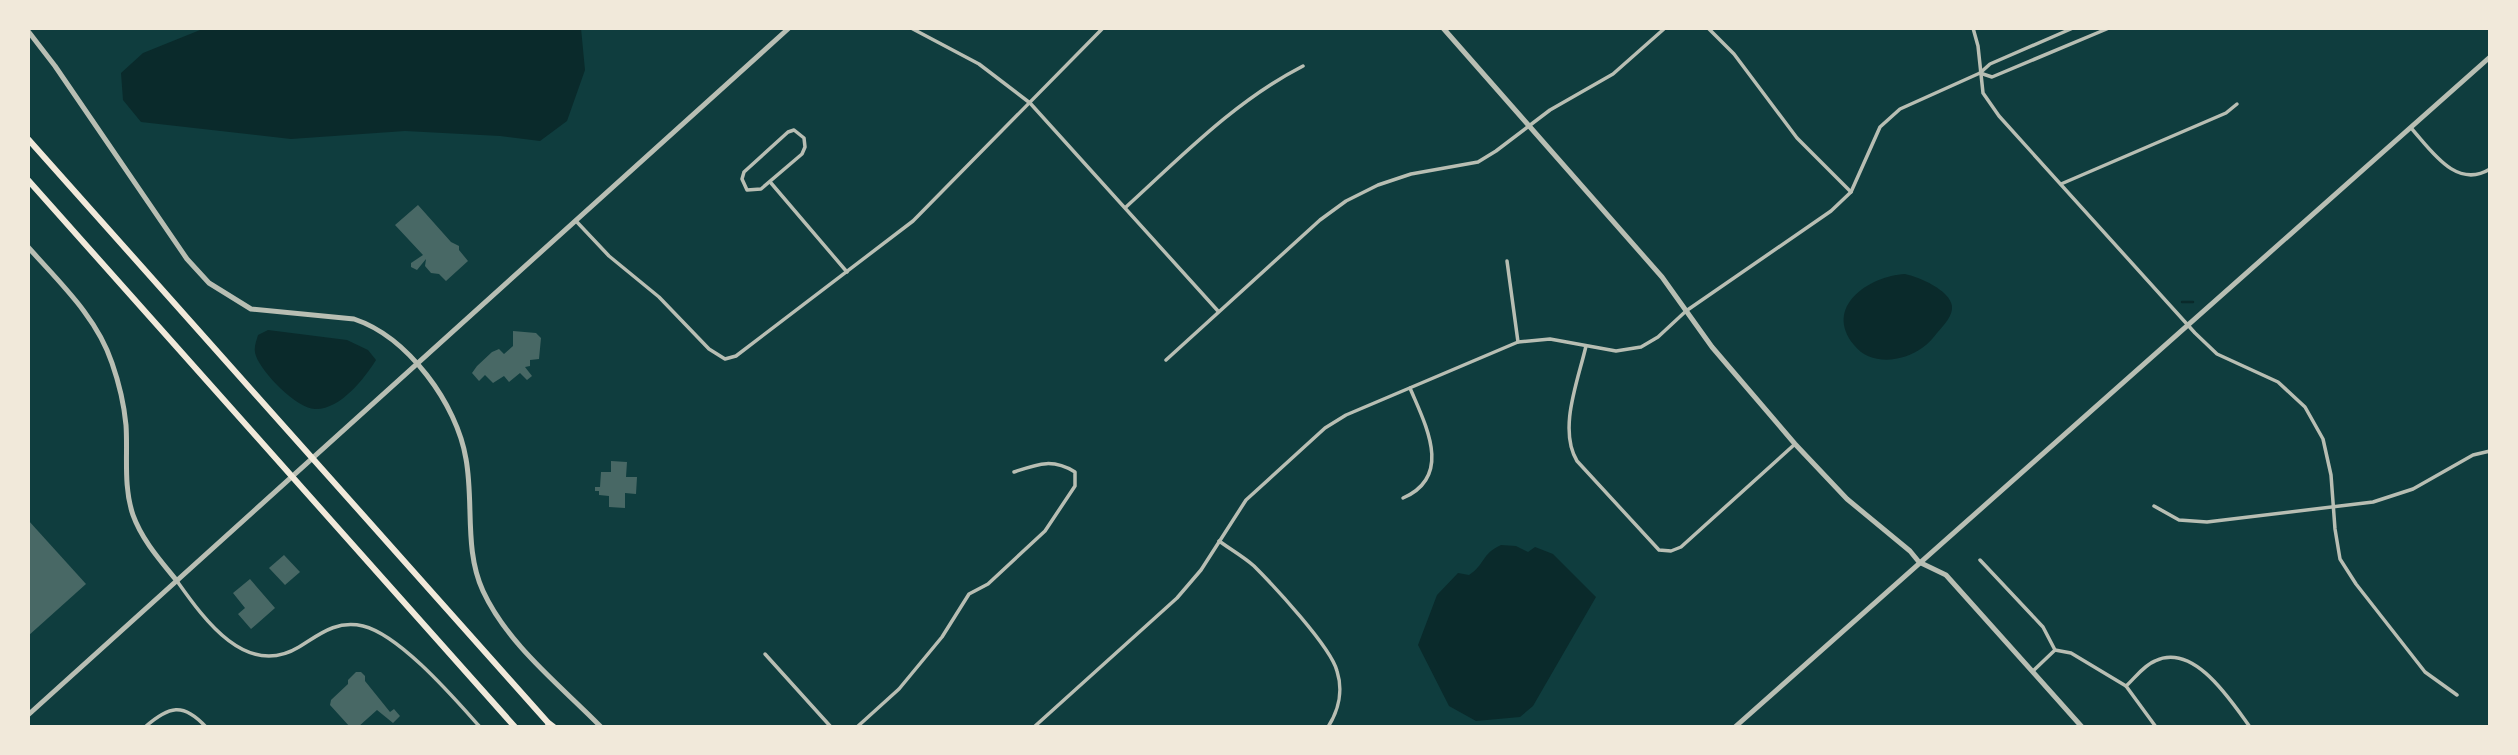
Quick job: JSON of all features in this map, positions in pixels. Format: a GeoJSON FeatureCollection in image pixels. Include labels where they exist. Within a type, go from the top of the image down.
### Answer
{"type":"FeatureCollection","features":[{"type":"Feature","properties":{"kind":"highway"},"geometry":{"type":"LineString","coordinates":[[28,139],[552,726]]}},
{"type":"Feature","properties":{"kind":"highway"},"geometry":{"type":"LineString","coordinates":[[28,180],[515,727]]}},
{"type":"Feature","properties":{"kind":"street"},"geometry":{"type":"LineString","coordinates":[[28,715],[789,28]]}},
{"type":"Feature","properties":{"kind":"street"},"geometry":{"type":"LineString","coordinates":[[911,28],[979,64],[1030,103],[1219,312]]}},
{"type":"Feature","properties":{"kind":"street"},"geometry":{"type":"LineString","coordinates":[[576,221],[609,256],[659,297],[709,349],[725,359],[743,351],[913,221],[1103,28]]}},
{"type":"Feature","properties":{"kind":"street"},"geometry":{"type":"LineString","coordinates":[[1443,28],[1662,277],[1731,372],[1795,444],[1847,499],[1910,551],[1919,562],[1946,575],[2082,727]]}},
{"type":"Feature","properties":{"kind":"street"},"geometry":{"type":"LineString","coordinates":[[1166,360],[1320,220],[1346,201],[1378,185],[1411,174],[1478,162],[1559,105],[1613,74],[1665,28]]}},
{"type":"Feature","properties":{"kind":"street"},"geometry":{"type":"LineString","coordinates":[[1708,28],[1734,54],[1797,138],[1851,192]]}},
{"type":"Feature","properties":{"kind":"street"},"geometry":{"type":"LineString","coordinates":[[1973,28],[1978,46],[1983,93],[1998,116],[2217,354],[2278,382],[2305,407],[2323,439],[2331,475],[2340,559],[2356,584],[2425,672],[2457,695]]}},
{"type":"Feature","properties":{"kind":"street"},"geometry":{"type":"LineString","coordinates":[[1034,727],[1177,598],[1200,570],[1246,500],[1325,428],[1346,415],[1518,342],[1550,339],[1616,351],[1641,347],[1658,337],[1686,311],[1831,211],[1851,192],[1880,127],[1900,108],[1980,73],[1990,64],[2073,28]]}},
{"type":"Feature","properties":{"kind":"street"},"geometry":{"type":"LineString","coordinates":[[1980,73],[1992,77],[2109,28]]}},
{"type":"Feature","properties":{"kind":"street"},"geometry":{"type":"LineString","coordinates":[[28,31],[55,66],[187,259],[209,283],[251,309],[366,322],[395,340],[417,364],[447,405],[458,431],[466,459],[472,556],[482,588],[496,617],[601,727]]}},
{"type":"Feature","properties":{"kind":"street"},"geometry":{"type":"LineString","coordinates":[[1735,727],[2490,57]]}},
{"type":"Feature","properties":{"kind":"street"},"geometry":{"type":"LineString","coordinates":[[1126,207],[1238,107],[1272,83],[1303,66]]}},
{"type":"Feature","properties":{"kind":"street"},"geometry":{"type":"LineString","coordinates":[[2061,184],[2226,113],[2237,104]]}},
{"type":"Feature","properties":{"kind":"street"},"geometry":{"type":"LineString","coordinates":[[2411,128],[2445,167],[2467,175],[2490,169]]}},
{"type":"Feature","properties":{"kind":"street"},"geometry":{"type":"LineString","coordinates":[[788,132],[799,132],[804,138],[802,154],[770,183],[761,189],[747,190],[742,179],[744,172],[788,132]]}},
{"type":"Feature","properties":{"kind":"street"},"geometry":{"type":"LineString","coordinates":[[770,183],[848,272]]}},
{"type":"Feature","properties":{"kind":"street"},"geometry":{"type":"LineString","coordinates":[[28,247],[95,327],[111,360],[122,393],[127,485],[133,514],[149,547],[224,637],[251,654],[272,656],[287,653],[325,630],[340,625],[365,626],[400,648],[435,677],[480,727]]}},
{"type":"Feature","properties":{"kind":"street"},"geometry":{"type":"LineString","coordinates":[[1507,261],[1518,342]]}},
{"type":"Feature","properties":{"kind":"street"},"geometry":{"type":"LineString","coordinates":[[1586,346],[1567,427],[1570,449],[1577,461],[1659,550],[1671,551],[1681,547],[1795,444]]}},
{"type":"Feature","properties":{"kind":"street"},"geometry":{"type":"LineString","coordinates":[[1403,498],[1414,493],[1428,477],[1432,458],[1429,434],[1409,388]]}},
{"type":"Feature","properties":{"kind":"street"},"geometry":{"type":"LineString","coordinates":[[2154,506],[2179,520],[2207,522],[2373,502],[2413,489],[2473,455],[2490,451]]}},
{"type":"Feature","properties":{"kind":"street"},"geometry":{"type":"LineString","coordinates":[[857,727],[899,689],[942,637],[969,594],[988,584],[1045,531],[1075,486],[1075,472],[1061,463],[1038,464],[1014,472]]}},
{"type":"Feature","properties":{"kind":"street"},"geometry":{"type":"LineString","coordinates":[[1219,541],[1252,565],[1325,646],[1337,669],[1340,693],[1335,716],[1328,727]]}},
{"type":"Feature","properties":{"kind":"street"},"geometry":{"type":"LineString","coordinates":[[1980,560],[2043,627],[2055,650]]}},
{"type":"Feature","properties":{"kind":"street"},"geometry":{"type":"LineString","coordinates":[[2033,671],[2055,650]]}},
{"type":"Feature","properties":{"kind":"street"},"geometry":{"type":"LineString","coordinates":[[2055,650],[2071,653],[2126,686],[2156,727]]}},
{"type":"Feature","properties":{"kind":"street"},"geometry":{"type":"LineString","coordinates":[[765,654],[831,727]]}},
{"type":"Feature","properties":{"kind":"street"},"geometry":{"type":"LineString","coordinates":[[2126,686],[2155,661],[2178,656],[2197,666],[2225,691],[2250,727]]}},
{"type":"Feature","properties":{"kind":"street"},"geometry":{"type":"LineString","coordinates":[[145,727],[160,714],[178,709],[188,711],[206,727]]}},
{"type":"Feature","properties":{"kind":"water"},"geometry":{"type":"Polygon","coordinates":[[[205,28],[581,28],[585,70],[567,121],[540,141],[405,131],[291,139],[141,122],[123,100],[121,73],[143,53],[205,28]]]}},
{"type":"Feature","properties":{"kind":"water"},"geometry":{"type":"Polygon","coordinates":[[[1905,274],[1925,281],[1946,295],[1952,306],[1950,317],[1930,341],[1914,353],[1887,360],[1861,352],[1846,331],[1844,318],[1847,306],[1865,287],[1891,276],[1905,274]]]}},
{"type":"Feature","properties":{"kind":"water"},"geometry":{"type":"Polygon","coordinates":[[[268,330],[347,340],[368,350],[376,360],[365,376],[342,399],[324,408],[307,407],[272,380],[259,363],[255,353],[258,335],[268,330]]]}},
{"type":"Feature","properties":{"kind":"water"},"geometry":{"type":"Polygon","coordinates":[[[1501,545],[1516,546],[1528,552],[1535,547],[1553,554],[1596,597],[1533,706],[1520,717],[1476,721],[1449,706],[1418,645],[1437,595],[1458,573],[1469,575],[1490,552],[1501,545]]]}},
{"type":"Feature","properties":{"kind":"building"},"geometry":{"type":"Polygon","coordinates":[[[418,205],[451,242],[459,246],[468,261],[446,281],[439,274],[431,273],[425,266],[426,259],[417,270],[411,267],[411,263],[423,255],[395,225],[418,205]]]}},
{"type":"Feature","properties":{"kind":"building"},"geometry":{"type":"Polygon","coordinates":[[[513,331],[536,333],[541,338],[539,359],[530,360],[530,366],[525,367],[532,376],[527,380],[520,373],[509,382],[504,376],[493,383],[485,375],[479,381],[472,373],[492,352],[499,349],[504,354],[513,346],[513,331]]]}},
{"type":"Feature","properties":{"kind":"building"},"geometry":{"type":"Polygon","coordinates":[[[611,461],[627,462],[626,477],[637,477],[636,494],[625,493],[625,508],[609,507],[609,496],[599,495],[599,491],[595,491],[595,487],[600,487],[601,472],[611,472],[611,461]]]}},
{"type":"Feature","properties":{"kind":"building"},"geometry":{"type":"Polygon","coordinates":[[[28,520],[86,584],[28,636],[28,520]]]}},
{"type":"Feature","properties":{"kind":"building"},"geometry":{"type":"Polygon","coordinates":[[[284,555],[300,572],[285,585],[269,568],[284,555]]]}},
{"type":"Feature","properties":{"kind":"building"},"geometry":{"type":"Polygon","coordinates":[[[250,579],[275,608],[251,629],[238,614],[245,608],[233,593],[250,579]]]}},
{"type":"Feature","properties":{"kind":"building"},"geometry":{"type":"Polygon","coordinates":[[[356,672],[365,676],[365,681],[390,712],[394,709],[400,716],[393,723],[377,710],[358,727],[350,727],[330,705],[331,700],[356,672]]]}},
{"type":"Feature","properties":{"kind":"waterway"},"geometry":{"type":"LineString","coordinates":[[2182,302],[2193,302]]}}]}
